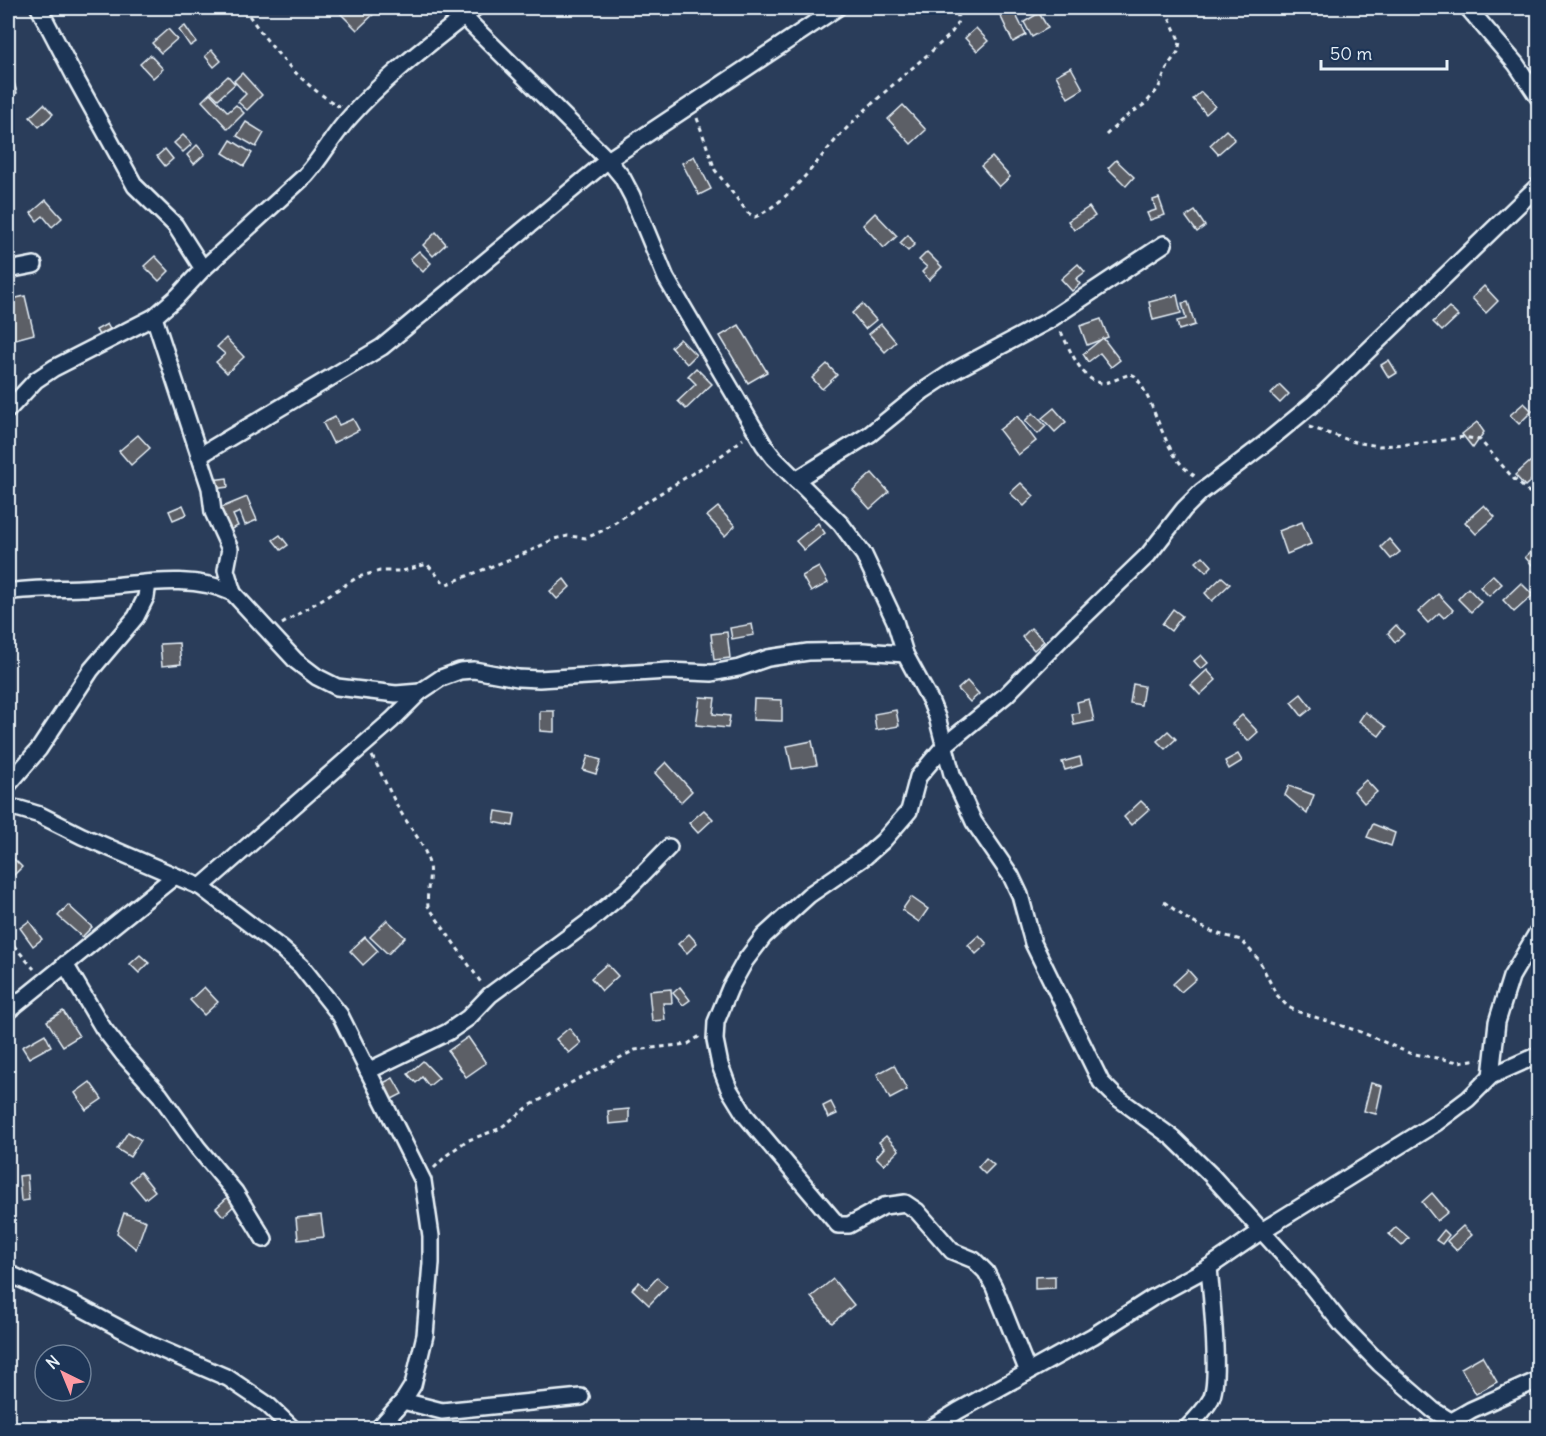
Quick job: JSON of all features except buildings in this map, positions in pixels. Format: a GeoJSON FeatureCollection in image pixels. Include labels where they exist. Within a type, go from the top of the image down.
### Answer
{"type":"FeatureCollection","features":[{"type":"Feature","properties":{"kind":"street"},"geometry":{"type":"LineString","coordinates":[[39,8],[135,186],[175,225],[203,269]]}},
{"type":"Feature","properties":{"kind":"street"},"geometry":{"type":"LineString","coordinates":[[199,456],[381,347],[608,160],[837,8]]}},
{"type":"Feature","properties":{"kind":"street"},"geometry":{"type":"LineString","coordinates":[[1468,8],[1516,64],[1539,98]]}},
{"type":"Feature","properties":{"kind":"street"},"geometry":{"type":"LineString","coordinates":[[8,410],[36,380],[54,368],[154,317],[177,297],[203,269],[306,175],[322,158],[338,130],[352,114],[464,10],[622,177],[632,195],[666,278],[774,458],[841,524],[864,555],[895,621],[905,654],[930,700],[952,774],[974,822],[1011,876],[1020,895],[1033,943],[1101,1082],[1115,1096],[1173,1138],[1212,1176],[1260,1232],[1308,1282],[1343,1326],[1380,1364],[1433,1410],[1457,1425],[1471,1410],[1539,1380]]}},
{"type":"Feature","properties":{"kind":"street"},"geometry":{"type":"LineString","coordinates":[[1028,1372],[994,1287],[986,1272],[974,1260],[952,1251],[917,1211],[905,1203],[884,1206],[849,1225],[838,1225],[745,1115],[729,1089],[720,1065],[715,1040],[716,1022],[730,988],[745,961],[764,936],[809,895],[866,856],[891,833],[909,811],[918,777],[945,745],[1022,680],[1065,634],[1148,555],[1184,509],[1211,483],[1287,427],[1539,186]]}},
{"type":"Feature","properties":{"kind":"street"},"geometry":{"type":"LineString","coordinates":[[796,480],[870,434],[923,391],[952,372],[1048,321],[1164,244]]}},
{"type":"Feature","properties":{"kind":"street"},"geometry":{"type":"LineString","coordinates":[[8,270],[34,265]]}},
{"type":"Feature","properties":{"kind":"street"},"geometry":{"type":"LineString","coordinates":[[154,317],[210,488],[213,512],[230,549],[225,570],[233,593],[297,661],[317,677],[337,687],[396,694],[420,692]]}},
{"type":"Feature","properties":{"kind":"street"},"geometry":{"type":"LineString","coordinates":[[8,592],[178,581],[206,584],[233,593]]}},
{"type":"Feature","properties":{"kind":"street"},"geometry":{"type":"LineString","coordinates":[[8,785],[39,749],[91,670],[136,617],[146,597],[148,583]]}},
{"type":"Feature","properties":{"kind":"street"},"geometry":{"type":"LineString","coordinates":[[201,887],[392,720],[420,692],[441,678],[460,671],[474,670],[518,678],[539,679],[668,671],[712,673],[739,668],[768,658],[808,652],[863,651],[905,654]]}},
{"type":"Feature","properties":{"kind":"street"},"geometry":{"type":"LineString","coordinates":[[8,807],[20,808],[40,815],[82,836],[201,887],[256,928],[301,966],[340,1015],[423,1181],[431,1236],[425,1335],[413,1385],[403,1401],[379,1428]]}},
{"type":"Feature","properties":{"kind":"street"},"geometry":{"type":"LineString","coordinates":[[368,1071],[448,1032],[468,1018],[490,995],[626,891],[669,847]]}},
{"type":"Feature","properties":{"kind":"street"},"geometry":{"type":"LineString","coordinates":[[8,1011],[175,876]]}},
{"type":"Feature","properties":{"kind":"street"},"geometry":{"type":"LineString","coordinates":[[1491,1076],[1497,1022],[1511,977],[1539,931]]}},
{"type":"Feature","properties":{"kind":"street"},"geometry":{"type":"LineString","coordinates":[[65,964],[103,1028],[160,1095],[198,1149],[235,1192],[264,1239]]}},
{"type":"Feature","properties":{"kind":"street"},"geometry":{"type":"LineString","coordinates":[[931,1428],[1209,1267],[1260,1232],[1436,1123],[1468,1099],[1491,1076],[1539,1055]]}},
{"type":"Feature","properties":{"kind":"street"},"geometry":{"type":"LineString","coordinates":[[1187,1428],[1212,1398],[1215,1378],[1209,1267]]}},
{"type":"Feature","properties":{"kind":"street"},"geometry":{"type":"LineString","coordinates":[[8,1273],[72,1303],[151,1345],[228,1378],[268,1406],[292,1428]]}},
{"type":"Feature","properties":{"kind":"street"},"geometry":{"type":"LineString","coordinates":[[403,1401],[442,1411],[581,1397]]}},
{"type":"Feature","properties":{"kind":"path"},"geometry":{"type":"LineString","coordinates":[[244,8],[281,59],[307,84],[352,114]]}},
{"type":"Feature","properties":{"kind":"path"},"geometry":{"type":"LineString","coordinates":[[694,105],[700,131],[715,170],[748,213],[755,217],[795,188],[845,130],[950,35],[958,24],[958,14],[955,8]]}},
{"type":"Feature","properties":{"kind":"path"},"geometry":{"type":"LineString","coordinates":[[1106,135],[1144,104],[1158,89],[1169,64],[1178,52],[1180,42],[1166,8]]}},
{"type":"Feature","properties":{"kind":"path"},"geometry":{"type":"LineString","coordinates":[[1048,321],[1061,332],[1069,350],[1082,369],[1097,382],[1105,383],[1131,374],[1135,376],[1149,398],[1177,459],[1189,473],[1211,483]]}},
{"type":"Feature","properties":{"kind":"path"},"geometry":{"type":"LineString","coordinates":[[1287,427],[1309,427],[1355,442],[1379,446],[1464,437],[1480,440],[1514,479],[1539,501]]}},
{"type":"Feature","properties":{"kind":"path"},"geometry":{"type":"LineString","coordinates":[[270,631],[358,577],[380,571],[403,571],[427,564],[442,582],[447,584],[528,552],[554,539],[568,536],[586,538],[722,455],[756,428]]}},
{"type":"Feature","properties":{"kind":"path"},"geometry":{"type":"LineString","coordinates":[[365,743],[398,808],[423,846],[429,863],[430,883],[426,896],[428,906],[490,995]]}},
{"type":"Feature","properties":{"kind":"path"},"geometry":{"type":"LineString","coordinates":[[1164,902],[1190,921],[1215,933],[1241,940],[1259,960],[1276,994],[1294,1010],[1361,1032],[1408,1053],[1459,1062],[1492,1058]]}},
{"type":"Feature","properties":{"kind":"path"},"geometry":{"type":"LineString","coordinates":[[8,939],[44,980]]}},
{"type":"Feature","properties":{"kind":"path"},"geometry":{"type":"LineString","coordinates":[[423,1181],[447,1155],[466,1141],[499,1129],[531,1106],[578,1079],[635,1050],[688,1044],[716,1022]]}}]}
